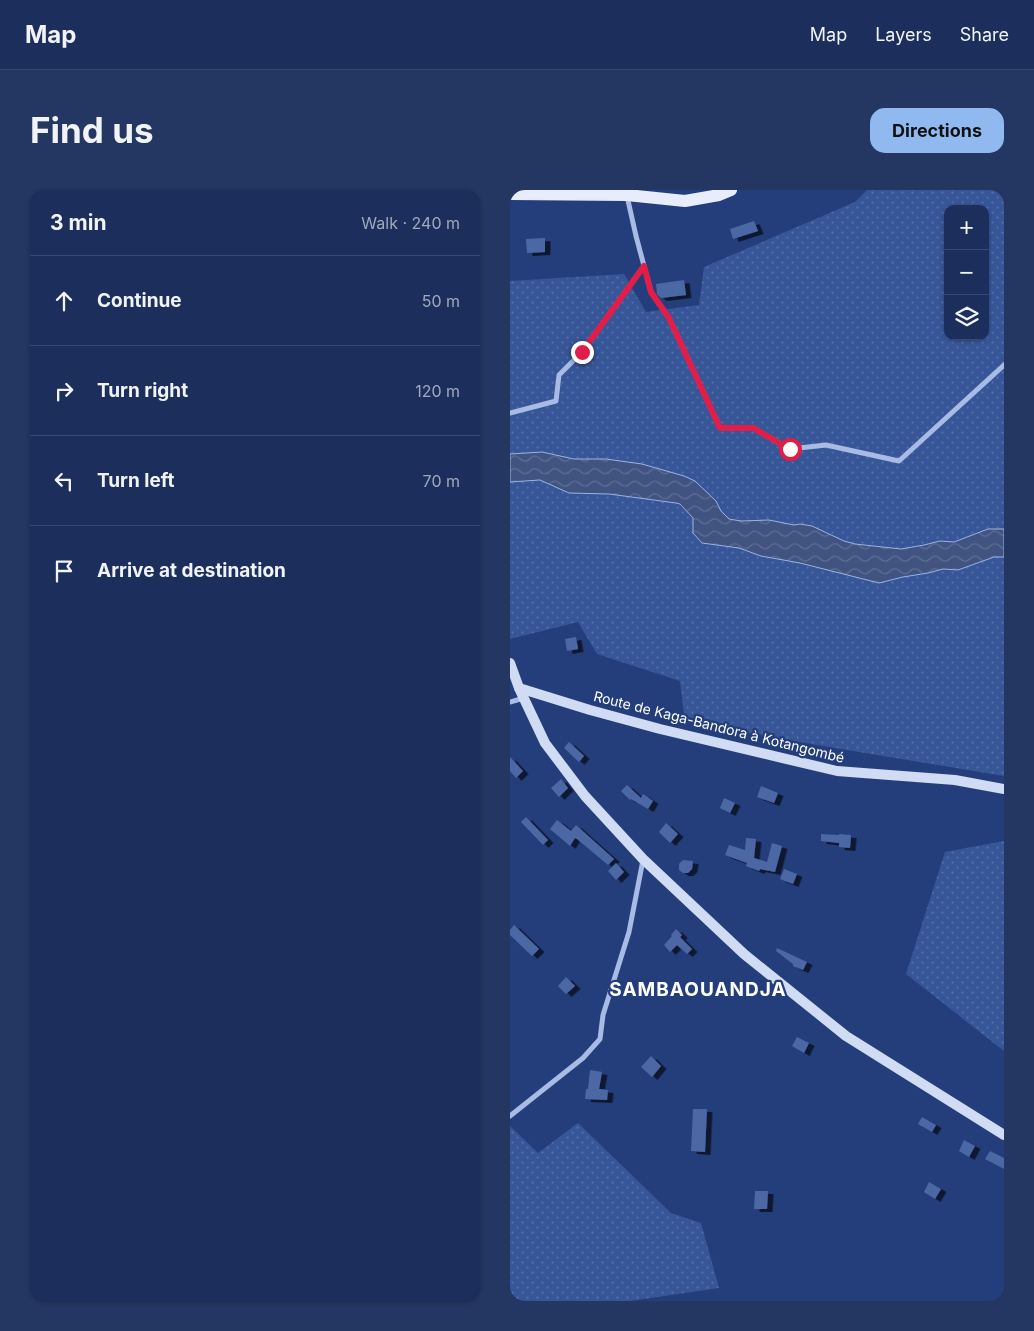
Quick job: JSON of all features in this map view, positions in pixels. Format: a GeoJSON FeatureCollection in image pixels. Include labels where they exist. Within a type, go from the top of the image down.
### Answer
{"type":"FeatureCollection","features":[{"type":"Feature","properties":{"kind":"main road"},"geometry":{"type":"LineString","coordinates":[[510,194],[601,193],[685,201],[719,195],[731,190]]}},
{"type":"Feature","properties":{"kind":"main road"},"geometry":{"type":"LineString","coordinates":[[510,663],[530,715],[545,743],[585,796],[643,859],[744,954],[846,1036],[1004,1135]]}},
{"type":"Feature","properties":{"kind":"main road","name":"Route de Kaga-Bandora à Kotangombé"},"geometry":{"type":"LineString","coordinates":[[519,688],[660,729],[836,771],[955,780],[1004,789]]}},
{"type":"Feature","properties":{"kind":"street"},"geometry":{"type":"LineString","coordinates":[[627,195],[651,292],[669,318],[720,428],[753,428],[790,449],[826,445],[899,461],[1004,365]]}},
{"type":"Feature","properties":{"kind":"street"},"geometry":{"type":"LineString","coordinates":[[510,413],[556,401],[559,375],[582,352],[644,266]]}},
{"type":"Feature","properties":{"kind":"street"},"geometry":{"type":"LineString","coordinates":[[510,702],[524,698]]}},
{"type":"Feature","properties":{"kind":"street"},"geometry":{"type":"LineString","coordinates":[[510,1116],[583,1058],[600,1039],[603,1015],[629,932],[643,859]]}},
{"type":"Feature","properties":{"kind":"shaded area"},"geometry":{"type":"Polygon","coordinates":[[[867,190],[1004,190],[1004,529],[988,529],[954,542],[940,541],[901,549],[855,544],[812,526],[769,520],[741,521],[729,519],[721,511],[716,501],[684,476],[606,459],[574,459],[542,452],[510,454],[510,281],[624,274],[646,312],[699,305],[704,267],[855,202],[867,190]]]}},
{"type":"Feature","properties":{"kind":"shaded area"},"geometry":{"type":"Polygon","coordinates":[[[540,480],[569,493],[609,494],[676,503],[693,518],[693,533],[702,543],[739,548],[761,556],[800,563],[879,583],[943,569],[958,570],[994,557],[1004,557],[1004,776],[685,722],[680,681],[597,654],[578,622],[510,639],[510,482],[540,480]]]}},
{"type":"Feature","properties":{"kind":"shaded area"},"geometry":{"type":"Polygon","coordinates":[[[1004,841],[1004,1051],[906,974],[945,852],[1004,841]]]}},
{"type":"Feature","properties":{"kind":"shaded area"},"geometry":{"type":"Polygon","coordinates":[[[578,1123],[671,1213],[701,1223],[719,1288],[630,1301],[510,1301],[510,1126],[538,1153],[578,1123]]]}},
{"type":"Feature","properties":{"kind":"water"},"geometry":{"type":"Polygon","coordinates":[[[542,452],[574,459],[606,459],[642,464],[684,476],[695,481],[716,501],[721,511],[729,519],[741,521],[769,520],[812,526],[855,544],[901,549],[940,541],[954,542],[988,529],[1004,529],[1004,557],[994,557],[958,570],[943,569],[879,583],[800,563],[761,556],[739,548],[702,543],[693,533],[693,518],[680,504],[609,494],[569,493],[540,480],[510,482],[510,454],[542,452]]]}},
{"type":"Feature","properties":{"kind":"building"},"geometry":{"type":"Polygon","coordinates":[[[754,221],[758,231],[733,239],[730,229],[754,221]]]}},
{"type":"Feature","properties":{"kind":"building"},"geometry":{"type":"Polygon","coordinates":[[[545,238],[545,252],[527,253],[526,239],[545,238]]]}},
{"type":"Feature","properties":{"kind":"building"},"geometry":{"type":"Polygon","coordinates":[[[684,280],[686,295],[661,298],[657,294],[656,284],[684,280]]]}},
{"type":"Feature","properties":{"kind":"building"},"geometry":{"type":"Polygon","coordinates":[[[576,637],[578,649],[567,651],[565,639],[576,637]]]}},
{"type":"Feature","properties":{"kind":"building"},"geometry":{"type":"Polygon","coordinates":[[[569,742],[584,756],[579,762],[564,748],[569,742]]]}},
{"type":"Feature","properties":{"kind":"building"},"geometry":{"type":"Polygon","coordinates":[[[510,757],[523,771],[516,778],[510,771],[510,757]]]}},
{"type":"Feature","properties":{"kind":"building"},"geometry":{"type":"Polygon","coordinates":[[[561,779],[568,788],[559,797],[551,788],[561,779]]]}},
{"type":"Feature","properties":{"kind":"building"},"geometry":{"type":"Polygon","coordinates":[[[627,785],[641,798],[643,794],[653,801],[648,809],[630,800],[621,791],[627,785]]]}},
{"type":"Feature","properties":{"kind":"building"},"geometry":{"type":"Polygon","coordinates":[[[761,786],[778,793],[774,803],[757,797],[761,786]]]}},
{"type":"Feature","properties":{"kind":"building"},"geometry":{"type":"Polygon","coordinates":[[[724,798],[735,803],[730,813],[720,808],[724,798]]]}},
{"type":"Feature","properties":{"kind":"building"},"geometry":{"type":"Polygon","coordinates":[[[526,817],[548,840],[543,845],[521,822],[526,817]]]}},
{"type":"Feature","properties":{"kind":"building"},"geometry":{"type":"Polygon","coordinates":[[[557,820],[571,831],[576,825],[614,859],[608,865],[575,838],[570,846],[550,829],[557,820]]]}},
{"type":"Feature","properties":{"kind":"building"},"geometry":{"type":"Polygon","coordinates":[[[666,823],[678,834],[670,843],[659,832],[666,823]]]}},
{"type":"Feature","properties":{"kind":"building"},"geometry":{"type":"Polygon","coordinates":[[[821,834],[851,835],[850,848],[839,847],[839,843],[821,841],[821,834]]]}},
{"type":"Feature","properties":{"kind":"building"},"geometry":{"type":"Polygon","coordinates":[[[746,838],[756,839],[754,858],[767,862],[772,843],[782,846],[775,872],[760,869],[759,871],[746,866],[747,863],[725,855],[729,845],[745,850],[746,838]]]}},
{"type":"Feature","properties":{"kind":"building"},"geometry":{"type":"Polygon","coordinates":[[[683,860],[693,861],[692,869],[688,873],[683,873],[679,870],[679,864],[683,860]]]}},
{"type":"Feature","properties":{"kind":"building"},"geometry":{"type":"Polygon","coordinates":[[[616,863],[624,872],[616,880],[608,871],[616,863]]]}},
{"type":"Feature","properties":{"kind":"building"},"geometry":{"type":"Polygon","coordinates":[[[784,869],[797,874],[793,884],[780,879],[784,869]]]}},
{"type":"Feature","properties":{"kind":"building"},"geometry":{"type":"Polygon","coordinates":[[[514,925],[539,949],[532,956],[510,935],[510,930],[514,925]]]}},
{"type":"Feature","properties":{"kind":"building"},"geometry":{"type":"Polygon","coordinates":[[[676,929],[682,935],[680,937],[692,949],[687,954],[677,945],[670,952],[664,945],[676,929]]]}},
{"type":"Feature","properties":{"kind":"building"},"geometry":{"type":"Polygon","coordinates":[[[777,948],[807,962],[803,970],[793,966],[776,951],[777,948]]]}},
{"type":"Feature","properties":{"kind":"building"},"geometry":{"type":"Polygon","coordinates":[[[566,977],[575,986],[566,994],[558,986],[566,977]]]}},
{"type":"Feature","properties":{"kind":"building"},"geometry":{"type":"Polygon","coordinates":[[[797,1037],[809,1043],[804,1053],[792,1046],[797,1037]]]}},
{"type":"Feature","properties":{"kind":"building"},"geometry":{"type":"Polygon","coordinates":[[[651,1056],[661,1066],[652,1077],[641,1067],[651,1056]]]}},
{"type":"Feature","properties":{"kind":"building"},"geometry":{"type":"Polygon","coordinates":[[[590,1070],[602,1072],[599,1089],[608,1090],[607,1100],[585,1099],[590,1070]]]}},
{"type":"Feature","properties":{"kind":"building"},"geometry":{"type":"Polygon","coordinates":[[[693,1109],[707,1109],[705,1152],[691,1151],[693,1109]]]}},
{"type":"Feature","properties":{"kind":"building"},"geometry":{"type":"Polygon","coordinates":[[[922,1117],[936,1125],[932,1132],[918,1124],[922,1117]]]}},
{"type":"Feature","properties":{"kind":"building"},"geometry":{"type":"Polygon","coordinates":[[[964,1140],[975,1146],[969,1157],[959,1151],[964,1140]]]}},
{"type":"Feature","properties":{"kind":"building"},"geometry":{"type":"Polygon","coordinates":[[[990,1151],[1004,1158],[1004,1169],[985,1159],[990,1151]]]}},
{"type":"Feature","properties":{"kind":"building"},"geometry":{"type":"Polygon","coordinates":[[[929,1182],[941,1189],[935,1199],[924,1192],[929,1182]]]}},
{"type":"Feature","properties":{"kind":"building"},"geometry":{"type":"Polygon","coordinates":[[[755,1191],[768,1191],[767,1209],[754,1209],[755,1191]]]}},
{"type":"Feature","properties":{"kind":"district","name":"SAMBAOUANDJA"},"geometry":{"type":"Point","coordinates":[698,989]}},
{"type":"Feature","properties":{"kind":"route"},"geometry":{"type":"LineString","coordinates":[[582,352],[644,266],[651,292],[669,318],[720,428],[753,428],[790,449]]}}]}
